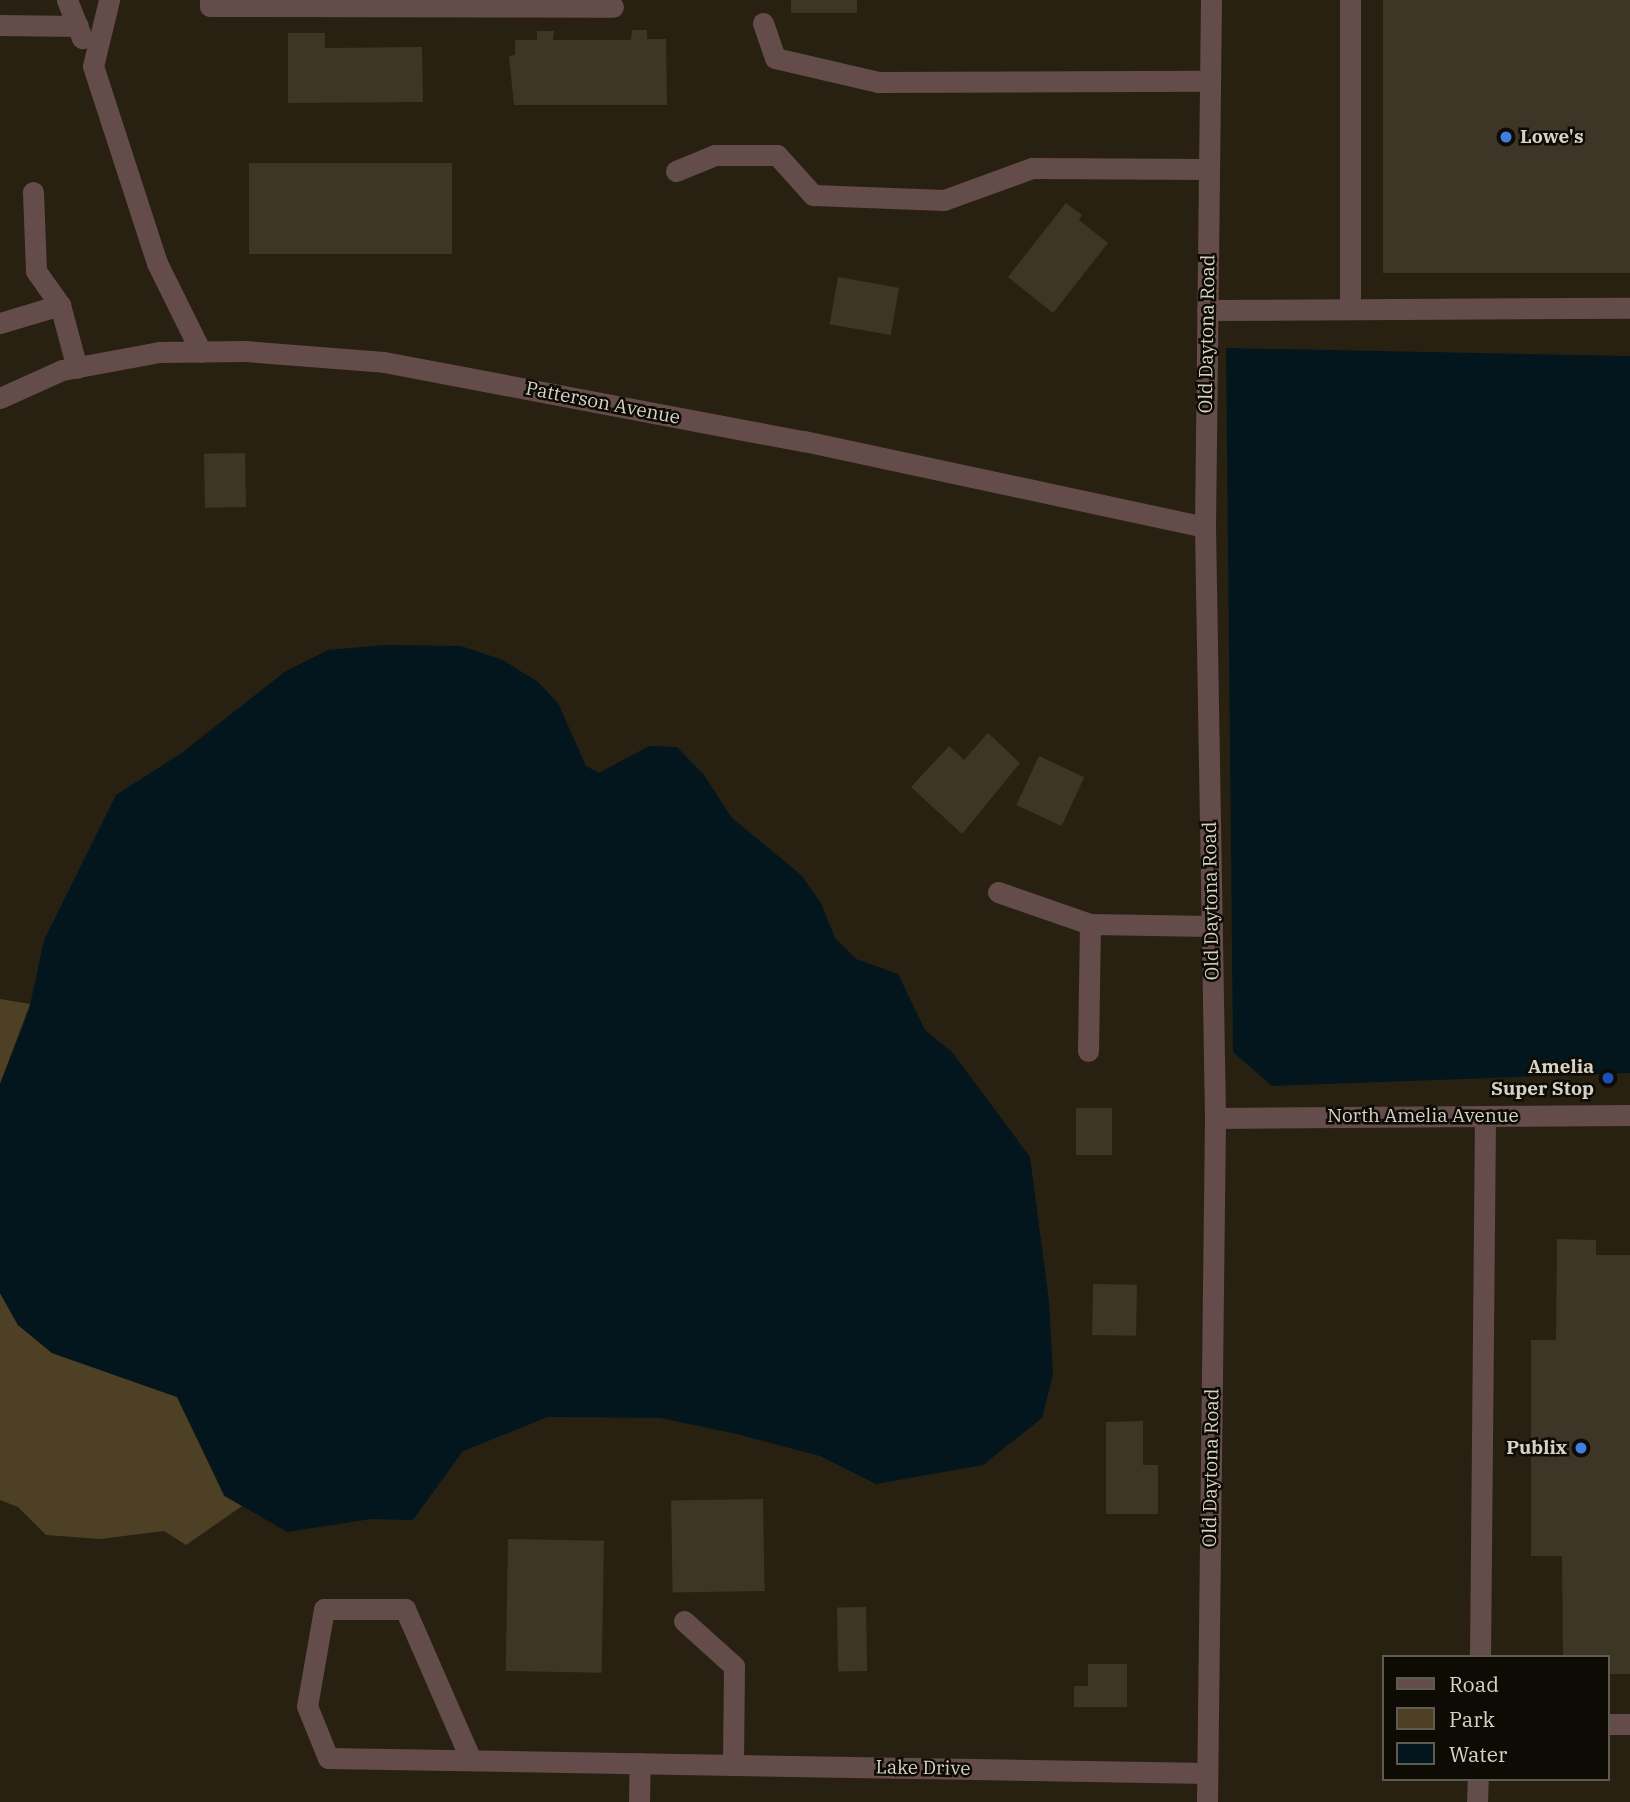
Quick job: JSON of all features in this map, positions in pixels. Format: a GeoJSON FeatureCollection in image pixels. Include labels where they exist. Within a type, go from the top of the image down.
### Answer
{"type":"FeatureCollection","features":[{"type":"Feature","properties":{"kind":"street"},"geometry":{"type":"LineString","coordinates":[[67,0],[93,66],[157,264],[201,352]]}},
{"type":"Feature","properties":{"kind":"street"},"geometry":{"type":"LineString","coordinates":[[93,66],[109,0]]}},
{"type":"Feature","properties":{"kind":"street"},"geometry":{"type":"LineString","coordinates":[[210,0],[210,6],[613,7]]}},
{"type":"Feature","properties":{"kind":"street","name":"Old Daytona Road"},"geometry":{"type":"LineString","coordinates":[[1207,1802],[1215,1118],[1205,527],[1211,0]]}},
{"type":"Feature","properties":{"kind":"street"},"geometry":{"type":"LineString","coordinates":[[1350,0],[1350,307]]}},
{"type":"Feature","properties":{"kind":"street"},"geometry":{"type":"LineString","coordinates":[[763,23],[775,58],[878,82],[1210,81]]}},
{"type":"Feature","properties":{"kind":"street"},"geometry":{"type":"LineString","coordinates":[[0,25],[78,26]]}},
{"type":"Feature","properties":{"kind":"street"},"geometry":{"type":"LineString","coordinates":[[676,171],[715,155],[777,155],[813,195],[944,200],[1032,168],[1209,169]]}},
{"type":"Feature","properties":{"kind":"street"},"geometry":{"type":"LineString","coordinates":[[33,192],[36,271],[60,305],[77,368]]}},
{"type":"Feature","properties":{"kind":"street"},"geometry":{"type":"LineString","coordinates":[[0,323],[60,305]]}},
{"type":"Feature","properties":{"kind":"street"},"geometry":{"type":"LineString","coordinates":[[1207,310],[1350,307],[1630,308]]}},
{"type":"Feature","properties":{"kind":"street","name":"Patterson Avenue"},"geometry":{"type":"LineString","coordinates":[[0,398],[77,368],[159,352],[384,362],[804,441],[1205,527]]}},
{"type":"Feature","properties":{"kind":"street"},"geometry":{"type":"LineString","coordinates":[[998,892],[1090,924],[1212,926]]}},
{"type":"Feature","properties":{"kind":"street"},"geometry":{"type":"LineString","coordinates":[[1088,1051],[1090,924]]}},
{"type":"Feature","properties":{"kind":"street","name":"North Amelia Avenue"},"geometry":{"type":"LineString","coordinates":[[1215,1118],[1630,1115]]}},
{"type":"Feature","properties":{"kind":"street"},"geometry":{"type":"LineString","coordinates":[[1480,1655],[1485,1116]]}},
{"type":"Feature","properties":{"kind":"street","name":"Lake Drive"},"geometry":{"type":"LineString","coordinates":[[471,1760],[405,1609],[324,1609],[307,1706],[328,1758],[1207,1773]]}},
{"type":"Feature","properties":{"kind":"street"},"geometry":{"type":"LineString","coordinates":[[684,1621],[734,1667],[733,1765]]}},
{"type":"Feature","properties":{"kind":"street"},"geometry":{"type":"LineString","coordinates":[[1609,1724],[1630,1724]]}},
{"type":"Feature","properties":{"kind":"street"},"geometry":{"type":"LineString","coordinates":[[639,1802],[640,1763]]}},
{"type":"Feature","properties":{"kind":"street"},"geometry":{"type":"LineString","coordinates":[[1477,1802],[1478,1781]]}},
{"type":"Feature","properties":{"kind":"green space"},"geometry":{"type":"Polygon","coordinates":[[[0,999],[30,1004],[0,1084],[0,999]]]}},
{"type":"Feature","properties":{"kind":"green space"},"geometry":{"type":"Polygon","coordinates":[[[0,1293],[18,1325],[52,1353],[177,1397],[224,1496],[242,1506],[186,1545],[164,1531],[100,1539],[46,1535],[18,1507],[0,1500],[0,1293]]]}},
{"type":"Feature","properties":{"kind":"water"},"geometry":{"type":"Polygon","coordinates":[[[1226,348],[1630,356],[1630,1073],[1272,1086],[1233,1052],[1226,348]]]}},
{"type":"Feature","properties":{"kind":"water"},"geometry":{"type":"Polygon","coordinates":[[[385,645],[461,646],[503,660],[538,682],[558,703],[586,766],[599,773],[649,746],[677,747],[704,775],[732,818],[801,875],[821,903],[835,938],[856,959],[898,974],[925,1030],[952,1052],[1030,1157],[1049,1301],[1053,1375],[1042,1418],[983,1465],[876,1484],[820,1456],[737,1434],[660,1418],[548,1417],[463,1451],[413,1520],[371,1519],[287,1532],[225,1496],[177,1397],[52,1353],[18,1325],[0,1293],[0,1084],[29,1010],[44,940],[116,795],[180,754],[286,671],[328,650],[385,645]]]}},
{"type":"Feature","properties":{"kind":"building"},"geometry":{"type":"Polygon","coordinates":[[[791,0],[857,0],[857,13],[791,13],[791,0]]]}},
{"type":"Feature","properties":{"kind":"building","name":"Lowe's"},"geometry":{"type":"Polygon","coordinates":[[[1383,0],[1630,0],[1630,273],[1383,273],[1383,0]]]}},
{"type":"Feature","properties":{"kind":"building"},"geometry":{"type":"Polygon","coordinates":[[[632,30],[647,30],[647,39],[666,39],[667,105],[514,105],[509,56],[515,55],[515,40],[537,40],[537,31],[554,31],[553,40],[631,40],[632,30]]]}},
{"type":"Feature","properties":{"kind":"building"},"geometry":{"type":"Polygon","coordinates":[[[288,33],[325,33],[325,48],[422,47],[423,102],[288,103],[288,33]]]}},
{"type":"Feature","properties":{"kind":"building"},"geometry":{"type":"Polygon","coordinates":[[[249,163],[452,163],[452,254],[249,254],[249,163]]]}},
{"type":"Feature","properties":{"kind":"building"},"geometry":{"type":"Polygon","coordinates":[[[1066,203],[1082,215],[1079,220],[1108,243],[1053,313],[1008,277],[1066,203]]]}},
{"type":"Feature","properties":{"kind":"building"},"geometry":{"type":"Polygon","coordinates":[[[838,277],[899,288],[891,335],[830,324],[838,277]]]}},
{"type":"Feature","properties":{"kind":"building"},"geometry":{"type":"Polygon","coordinates":[[[245,453],[246,507],[205,508],[204,454],[245,453]]]}},
{"type":"Feature","properties":{"kind":"building"},"geometry":{"type":"Polygon","coordinates":[[[988,733],[1020,763],[962,834],[911,787],[949,746],[964,760],[988,733]]]}},
{"type":"Feature","properties":{"kind":"building"},"geometry":{"type":"Polygon","coordinates":[[[1039,756],[1084,777],[1061,826],[1016,805],[1039,756]]]}},
{"type":"Feature","properties":{"kind":"building"},"geometry":{"type":"Polygon","coordinates":[[[1076,1108],[1112,1108],[1112,1155],[1076,1155],[1076,1108]]]}},
{"type":"Feature","properties":{"kind":"building","name":"Publix"},"geometry":{"type":"Polygon","coordinates":[[[1557,1239],[1596,1240],[1596,1255],[1630,1255],[1630,1674],[1609,1674],[1609,1655],[1563,1655],[1562,1556],[1531,1556],[1531,1340],[1556,1340],[1557,1239]]]}},
{"type":"Feature","properties":{"kind":"building"},"geometry":{"type":"Polygon","coordinates":[[[1093,1284],[1137,1285],[1136,1336],[1092,1335],[1093,1284]]]}},
{"type":"Feature","properties":{"kind":"building"},"geometry":{"type":"Polygon","coordinates":[[[1143,1421],[1143,1465],[1158,1465],[1158,1514],[1106,1514],[1106,1422],[1143,1421]]]}},
{"type":"Feature","properties":{"kind":"building"},"geometry":{"type":"Polygon","coordinates":[[[763,1499],[765,1591],[673,1593],[671,1501],[763,1499]]]}},
{"type":"Feature","properties":{"kind":"building"},"geometry":{"type":"Polygon","coordinates":[[[508,1539],[604,1541],[602,1673],[506,1671],[508,1539]]]}},
{"type":"Feature","properties":{"kind":"building"},"geometry":{"type":"Polygon","coordinates":[[[866,1607],[867,1671],[838,1671],[837,1608],[866,1607]]]}},
{"type":"Feature","properties":{"kind":"building"},"geometry":{"type":"Polygon","coordinates":[[[1088,1664],[1127,1664],[1127,1707],[1074,1707],[1074,1686],[1088,1686],[1088,1664]]]}},
{"type":"Feature","properties":{"kind":"place","name":"Lowe's"},"geometry":{"type":"Point","coordinates":[1506,137]}},
{"type":"Feature","properties":{"kind":"place","name":"Amelia Super Stop"},"geometry":{"type":"Point","coordinates":[1608,1078]}},
{"type":"Feature","properties":{"kind":"place","name":"Publix"},"geometry":{"type":"Point","coordinates":[1581,1448]}}]}
